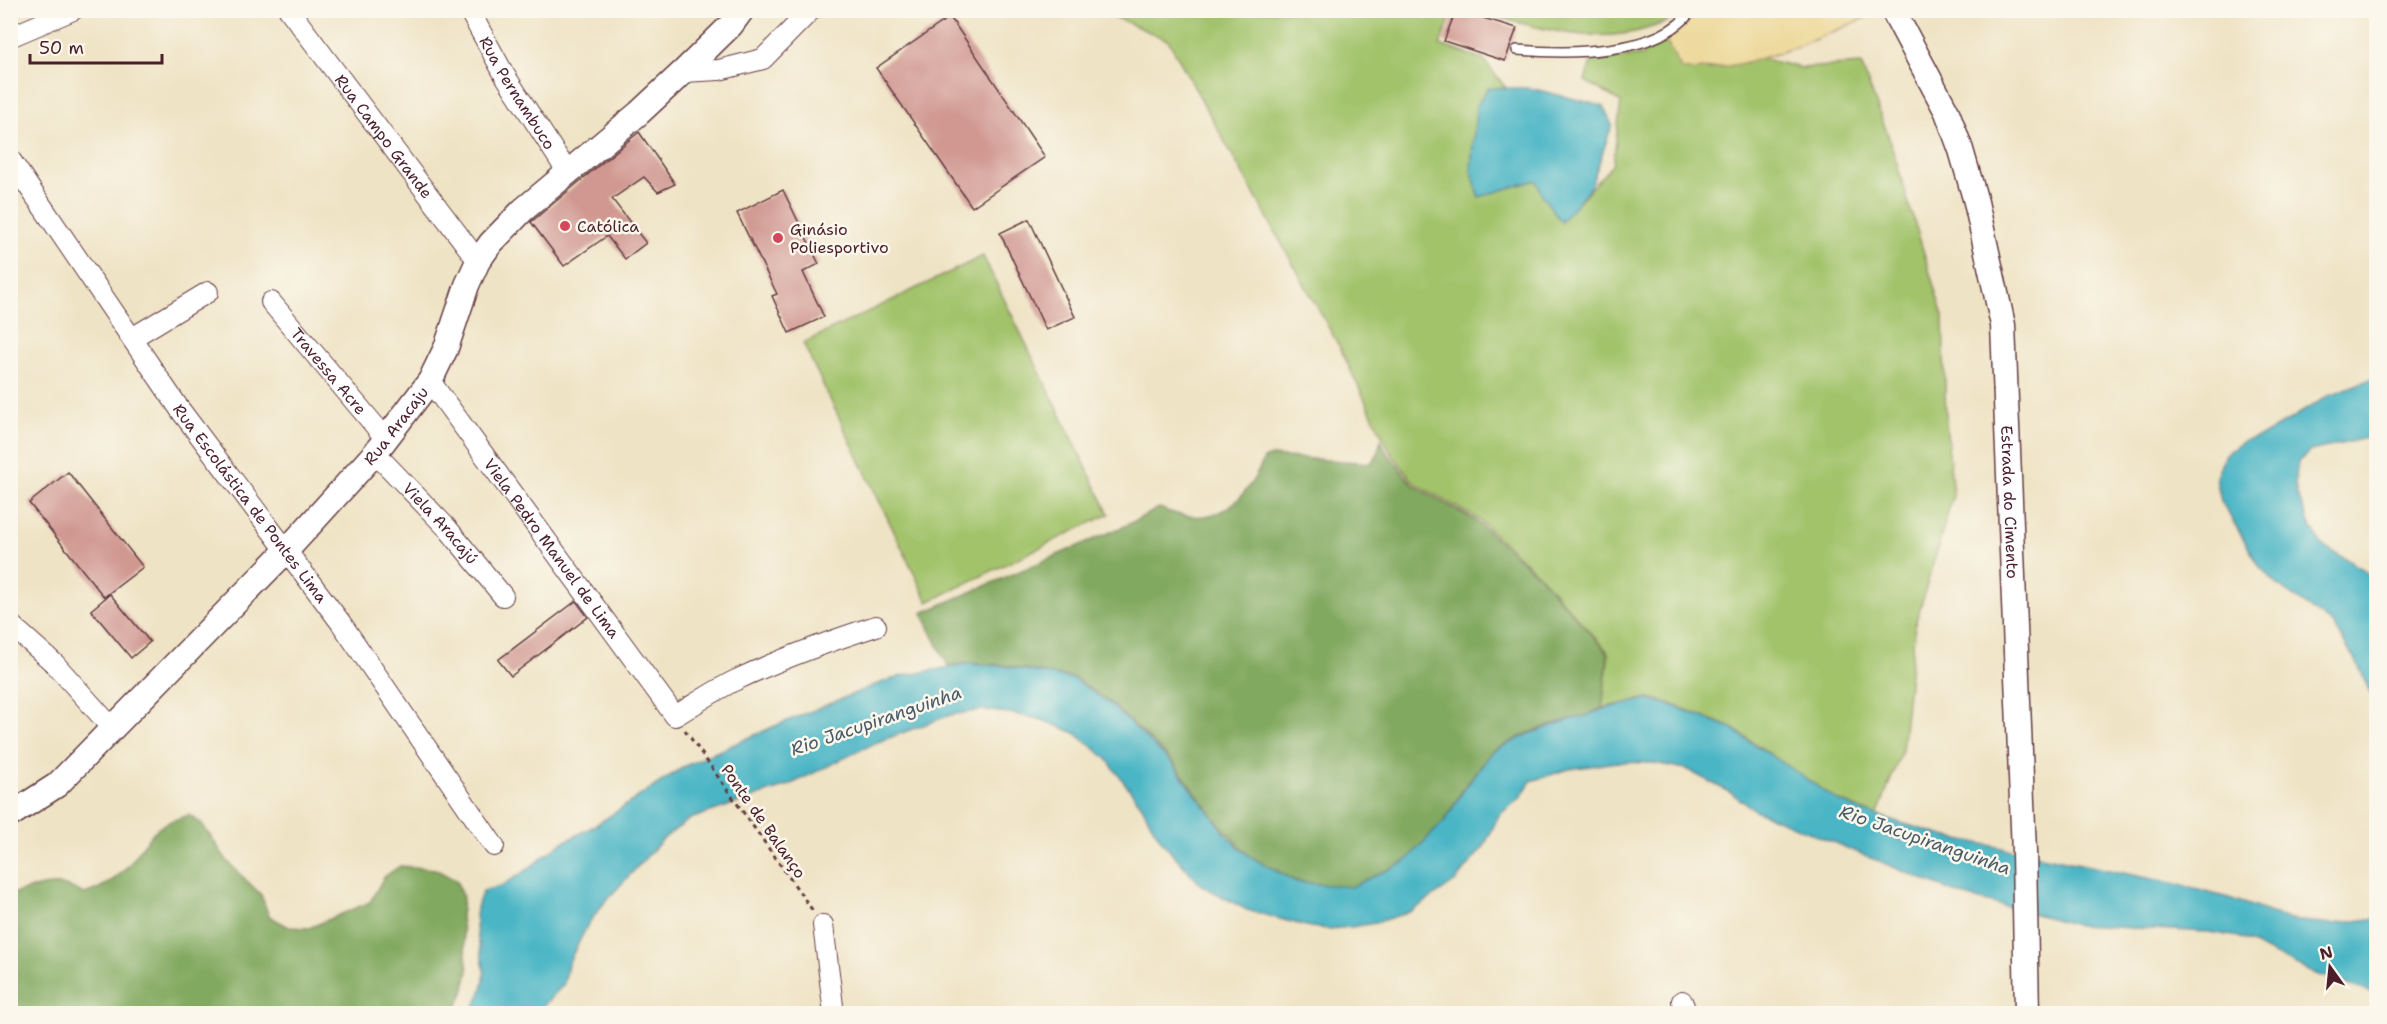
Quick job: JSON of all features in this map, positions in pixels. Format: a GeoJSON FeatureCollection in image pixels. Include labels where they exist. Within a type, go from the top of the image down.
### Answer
{"type":"FeatureCollection","features":[{"type":"Feature","properties":{"kind":"street"},"geometry":{"type":"LineString","coordinates":[[10,37],[73,10]]}},
{"type":"Feature","properties":{"kind":"street","name":"Rua Campo Grande"},"geometry":{"type":"LineString","coordinates":[[289,10],[478,261]]}},
{"type":"Feature","properties":{"kind":"street","name":"Rua Pernambuco"},"geometry":{"type":"LineString","coordinates":[[469,10],[504,74],[568,173]]}},
{"type":"Feature","properties":{"kind":"street","name":"Rua Aracaju"},"geometry":{"type":"LineString","coordinates":[[10,815],[57,785],[287,550],[381,446],[430,381],[446,348],[467,285],[478,261],[491,243],[523,210],[683,72],[731,25],[742,10]]}},
{"type":"Feature","properties":{"kind":"street"},"geometry":{"type":"LineString","coordinates":[[683,72],[719,70],[763,59],[811,10]]}},
{"type":"Feature","properties":{"kind":"street","name":"Estrada do Cimento"},"geometry":{"type":"LineString","coordinates":[[1893,10],[1942,103],[1961,150],[1976,202],[2003,325],[2024,852],[2027,1014]]}},
{"type":"Feature","properties":{"kind":"street","name":"Rua Escolástica de Pontes Lima"},"geometry":{"type":"LineString","coordinates":[[10,159],[181,411],[341,623],[494,846]]}},
{"type":"Feature","properties":{"kind":"street"},"geometry":{"type":"LineString","coordinates":[[132,338],[208,292]]}},
{"type":"Feature","properties":{"kind":"street","name":"Travessa Acre"},"geometry":{"type":"LineString","coordinates":[[271,302],[381,446]]}},
{"type":"Feature","properties":{"kind":"street","name":"Viela Pedro Manuel de Lima"},"geometry":{"type":"LineString","coordinates":[[430,381],[680,724]]}},
{"type":"Feature","properties":{"kind":"street","name":"Viela Aracajú"},"geometry":{"type":"LineString","coordinates":[[381,446],[503,596]]}},
{"type":"Feature","properties":{"kind":"street"},"geometry":{"type":"LineString","coordinates":[[10,624],[55,664],[112,728]]}},
{"type":"Feature","properties":{"kind":"street"},"geometry":{"type":"LineString","coordinates":[[680,724],[732,682],[818,645],[876,626]]}},
{"type":"Feature","properties":{"kind":"street"},"geometry":{"type":"LineString","coordinates":[[823,925],[834,1014]]}},
{"type":"Feature","properties":{"kind":"lane"},"geometry":{"type":"LineString","coordinates":[[1517,50],[1581,52],[1637,43],[1676,27],[1692,10]]}},
{"type":"Feature","properties":{"kind":"path","name":"Ponte de Balanço"},"geometry":{"type":"LineString","coordinates":[[680,724],[823,925]]}},
{"type":"Feature","properties":{"kind":"green space"},"geometry":{"type":"Polygon","coordinates":[[[1680,10],[1663,24],[1627,33],[1606,35],[1584,35],[1540,28],[1476,11],[1680,10]]]}},
{"type":"Feature","properties":{"kind":"green space"},"geometry":{"type":"Polygon","coordinates":[[[1101,11],[1453,11],[1440,45],[1483,59],[1506,88],[1488,88],[1479,196],[1536,180],[1543,197],[1561,221],[1613,164],[1621,102],[1585,81],[1591,62],[1642,55],[1664,38],[1709,70],[1759,58],[1802,68],[1861,64],[1889,138],[1943,316],[1946,422],[1953,496],[1915,625],[1902,750],[1877,816],[1837,800],[1732,728],[1659,699],[1643,699],[1602,708],[1609,653],[1538,574],[1478,519],[1414,483],[1389,450],[1340,348],[1168,40],[1101,11]]]}},
{"type":"Feature","properties":{"kind":"green space"},"geometry":{"type":"Polygon","coordinates":[[[983,256],[1109,514],[928,602],[803,343],[983,256]]]}},
{"type":"Feature","properties":{"kind":"green space"},"geometry":{"type":"Polygon","coordinates":[[[1381,440],[1385,450],[1413,485],[1475,520],[1538,575],[1608,653],[1602,708],[1585,716],[1528,733],[1491,752],[1462,791],[1446,819],[1405,862],[1351,887],[1296,881],[1249,856],[1219,824],[1173,762],[1111,703],[1074,678],[1003,665],[966,663],[948,666],[922,613],[1127,525],[1159,508],[1194,517],[1210,515],[1223,510],[1235,502],[1246,490],[1264,459],[1271,456],[1371,463],[1377,455],[1381,440]]]}},
{"type":"Feature","properties":{"kind":"green space"},"geometry":{"type":"Polygon","coordinates":[[[189,815],[202,824],[228,862],[261,895],[269,916],[289,927],[309,928],[370,902],[384,877],[400,866],[435,869],[457,881],[463,898],[461,917],[468,971],[464,990],[455,1012],[11,1013],[11,894],[48,885],[65,886],[84,894],[98,889],[123,872],[158,829],[169,822],[189,815]]]}},
{"type":"Feature","properties":{"kind":"sand"},"geometry":{"type":"Polygon","coordinates":[[[1695,11],[1880,11],[1808,42],[1759,59],[1708,69],[1682,70],[1664,38],[1686,25],[1695,11]]]}},
{"type":"Feature","properties":{"kind":"water"},"geometry":{"type":"Polygon","coordinates":[[[1488,88],[1530,88],[1603,106],[1612,125],[1591,186],[1561,222],[1543,197],[1536,180],[1479,197],[1471,169],[1476,107],[1488,88]]]}},
{"type":"Feature","properties":{"kind":"water"},"geometry":{"type":"Polygon","coordinates":[[[2376,377],[2376,436],[2310,451],[2298,462],[2295,484],[2311,527],[2322,545],[2366,571],[2376,586],[2376,707],[2360,669],[2335,626],[2280,587],[2260,567],[2221,501],[2216,477],[2225,454],[2246,440],[2262,436],[2330,395],[2376,377]]]}},
{"type":"Feature","properties":{"kind":"water","name":"Rio Jacupiranguinha"},"geometry":{"type":"Polygon","coordinates":[[[966,664],[1003,666],[1074,679],[1109,703],[1172,763],[1228,837],[1249,856],[1296,882],[1351,887],[1405,862],[1446,819],[1463,791],[1492,752],[1529,734],[1603,709],[1643,700],[1657,701],[1732,728],[1837,800],[1862,811],[1944,836],[2172,883],[2229,898],[2291,920],[2333,924],[2376,918],[2376,994],[2310,972],[2239,937],[2209,932],[2077,925],[1961,895],[1755,810],[1731,793],[1686,769],[1654,763],[1617,762],[1569,769],[1531,781],[1520,798],[1499,815],[1484,846],[1456,881],[1412,911],[1375,923],[1351,927],[1329,929],[1310,927],[1247,910],[1201,885],[1164,844],[1142,806],[1106,758],[1075,733],[1040,719],[983,710],[950,715],[875,743],[787,786],[690,819],[663,839],[604,903],[588,924],[568,964],[564,984],[537,1013],[471,1014],[484,980],[476,930],[476,912],[483,891],[503,885],[560,844],[596,825],[685,766],[875,685],[902,676],[966,664]]]}},
{"type":"Feature","properties":{"kind":"building"},"geometry":{"type":"Polygon","coordinates":[[[1456,10],[1517,28],[1505,61],[1444,41],[1456,10]]]}},
{"type":"Feature","properties":{"kind":"building"},"geometry":{"type":"Polygon","coordinates":[[[950,17],[1045,157],[972,207],[876,68],[950,17]]]}},
{"type":"Feature","properties":{"kind":"building"},"geometry":{"type":"Polygon","coordinates":[[[639,132],[675,184],[658,192],[644,177],[612,199],[646,243],[625,259],[607,236],[564,266],[531,222],[639,132]]]}},
{"type":"Feature","properties":{"kind":"building","name":"Ginásio Poliesportivo"},"geometry":{"type":"Polygon","coordinates":[[[783,190],[819,264],[803,272],[824,317],[789,333],[772,296],[777,294],[737,213],[783,190]]]}},
{"type":"Feature","properties":{"kind":"building"},"geometry":{"type":"Polygon","coordinates":[[[1029,219],[1075,317],[1046,330],[1000,233],[1029,219]]]}},
{"type":"Feature","properties":{"kind":"building"},"geometry":{"type":"Polygon","coordinates":[[[68,472],[143,567],[104,597],[29,503],[68,472]]]}},
{"type":"Feature","properties":{"kind":"building"},"geometry":{"type":"Polygon","coordinates":[[[110,594],[150,642],[131,658],[91,610],[110,594]]]}},
{"type":"Feature","properties":{"kind":"building"},"geometry":{"type":"Polygon","coordinates":[[[576,601],[588,617],[511,676],[498,660],[576,601]]]}},
{"type":"Feature","properties":{"kind":"place","name":"Católica"},"geometry":{"type":"Point","coordinates":[565,226]}},
{"type":"Feature","properties":{"kind":"place","name":"Ginásio Poliesportivo"},"geometry":{"type":"Point","coordinates":[778,238]}}]}
